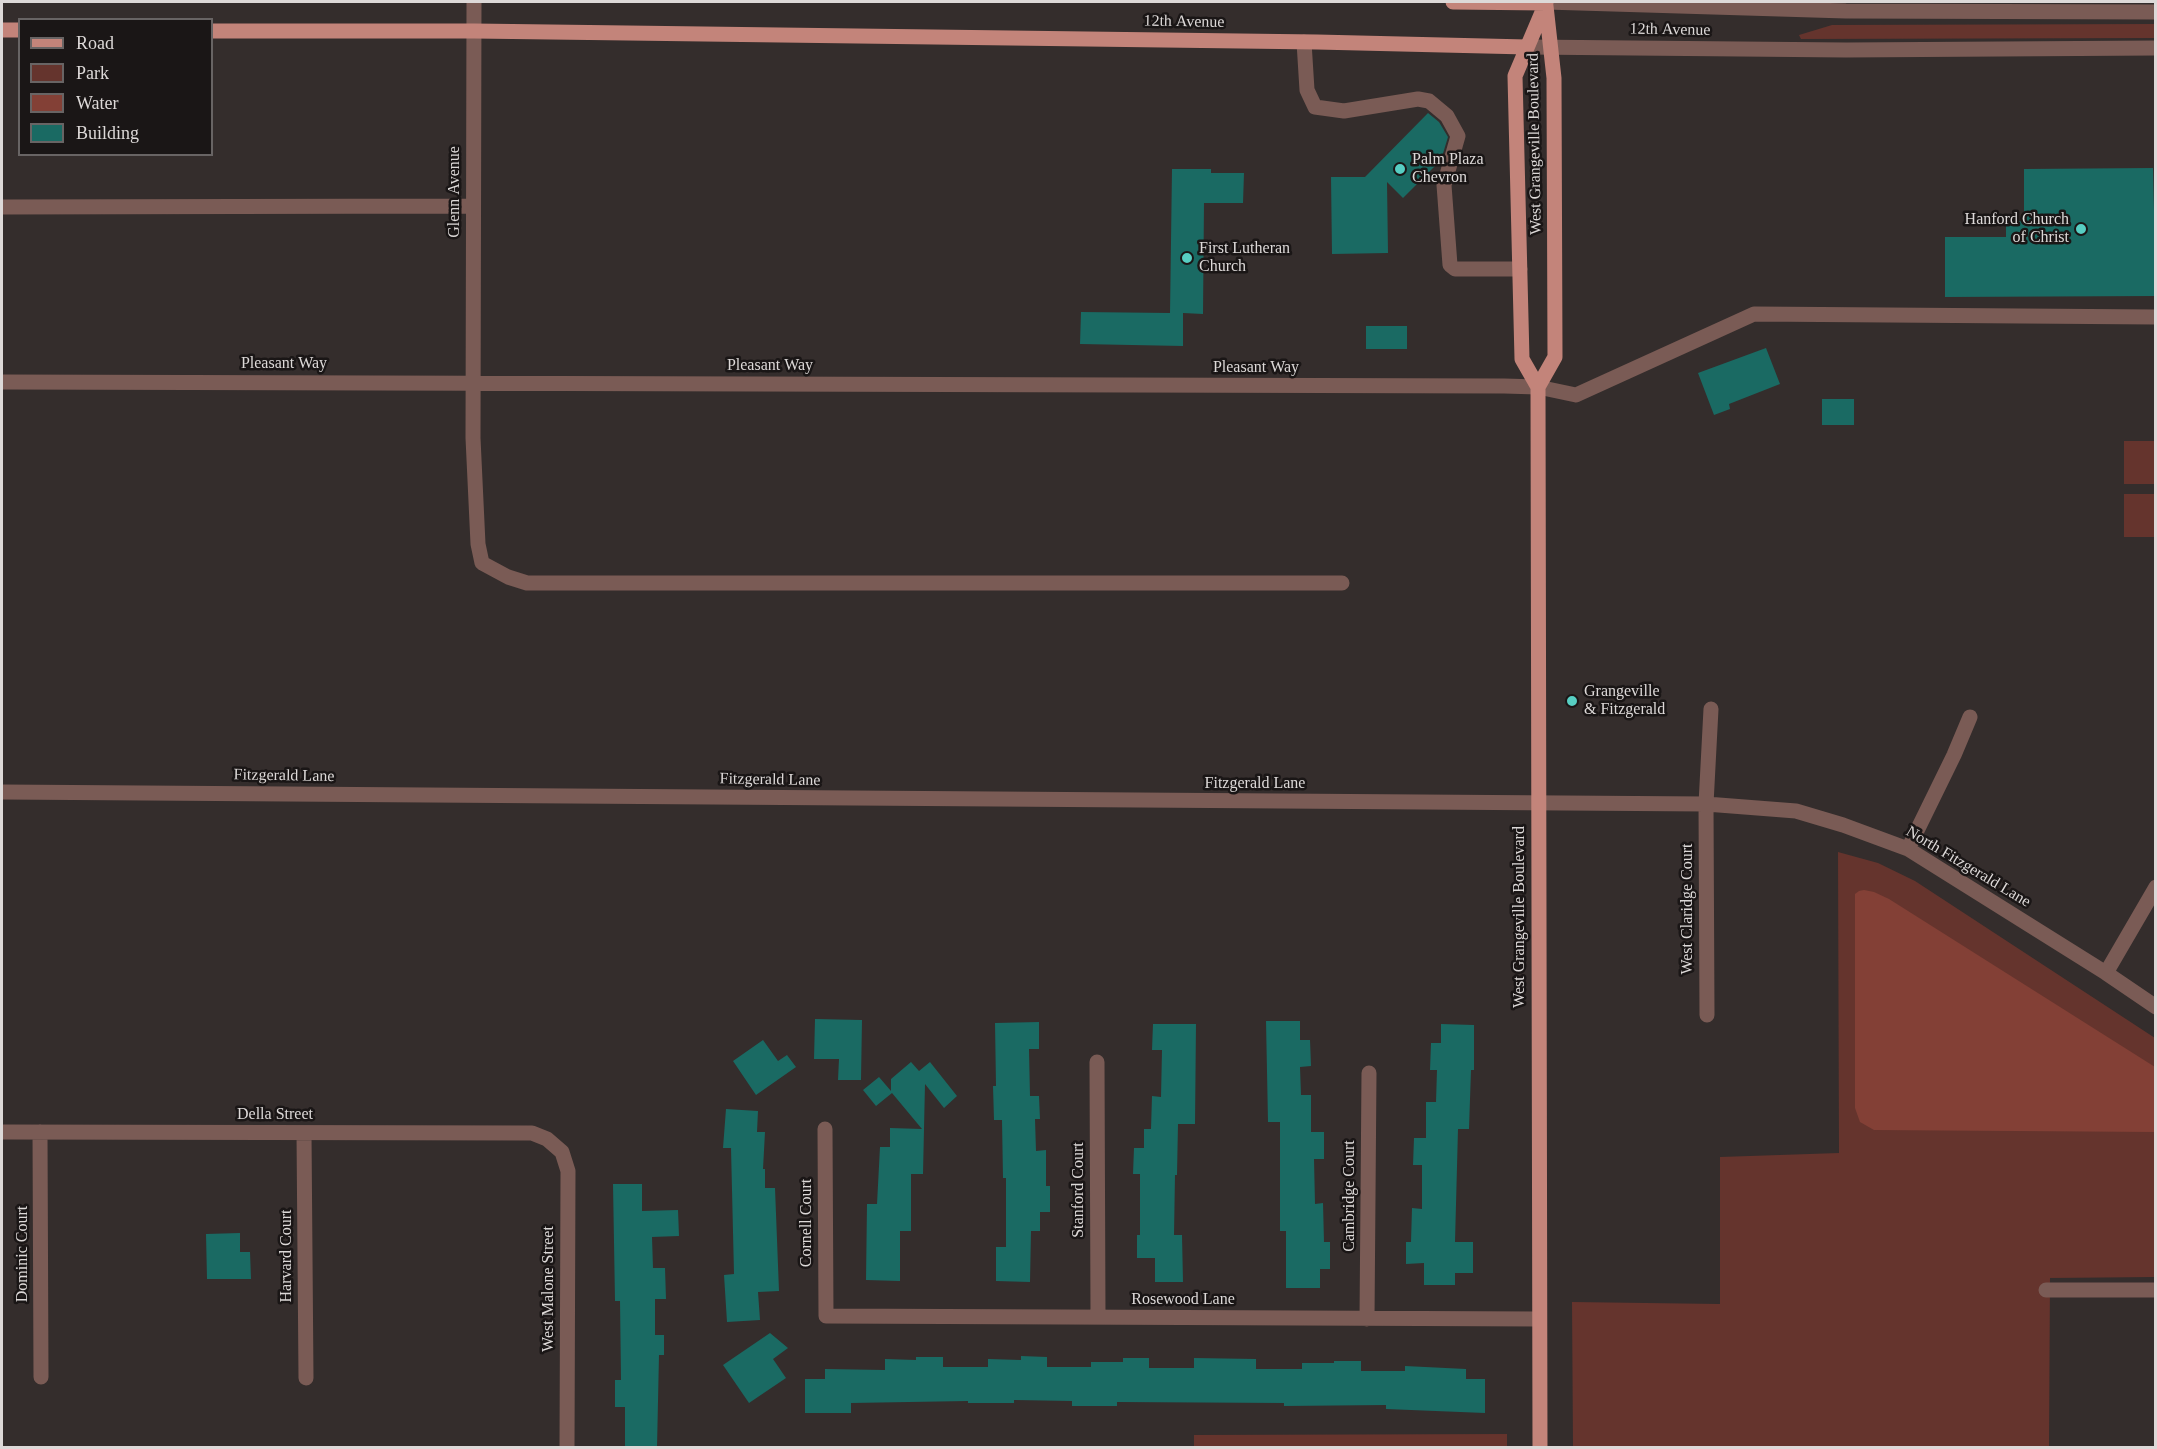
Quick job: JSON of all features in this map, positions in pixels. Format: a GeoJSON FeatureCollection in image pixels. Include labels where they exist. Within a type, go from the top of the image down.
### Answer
{"type":"FeatureCollection","features":[{"type":"Feature","properties":{"kind":"main road","name":"12th Avenue"},"geometry":{"type":"LineString","coordinates":[[1453,2],[1546,2]]}},
{"type":"Feature","properties":{"kind":"main road","name":"West Grangeville Boulevard"},"geometry":{"type":"LineString","coordinates":[[1538,387],[1522,359],[1515,76],[1546,2]]}},
{"type":"Feature","properties":{"kind":"main road","name":"West Grangeville Boulevard"},"geometry":{"type":"LineString","coordinates":[[1540,1448],[1538,387],[1555,357],[1554,78],[1546,2]]}},
{"type":"Feature","properties":{"kind":"main road"},"geometry":{"type":"LineString","coordinates":[[2,30],[18,30]]}},
{"type":"Feature","properties":{"kind":"main road","name":"12th Avenue"},"geometry":{"type":"LineString","coordinates":[[213,31],[474,31],[1527,47]]}},
{"type":"Feature","properties":{"kind":"street","name":"Glenn Avenue"},"geometry":{"type":"LineString","coordinates":[[474,2],[472,382],[476,508],[478,544],[482,563],[508,577],[527,583],[1342,583]]}},
{"type":"Feature","properties":{"kind":"street","name":"12th Avenue"},"geometry":{"type":"LineString","coordinates":[[1546,2],[1846,11],[2156,12]]}},
{"type":"Feature","properties":{"kind":"street"},"geometry":{"type":"LineString","coordinates":[[1304,42],[1307,90],[1315,107],[1344,111],[1418,99],[1429,101],[1447,116],[1458,136],[1444,185],[1450,265],[1455,269],[1520,269]]}},
{"type":"Feature","properties":{"kind":"street","name":"12th Avenue"},"geometry":{"type":"LineString","coordinates":[[1527,47],[1846,50],[2156,48]]}},
{"type":"Feature","properties":{"kind":"street"},"geometry":{"type":"LineString","coordinates":[[2,207],[473,206]]}},
{"type":"Feature","properties":{"kind":"street","name":"Pleasant Way"},"geometry":{"type":"LineString","coordinates":[[2,382],[1538,387],[1576,395],[1754,314],[2156,317]]}},
{"type":"Feature","properties":{"kind":"street"},"geometry":{"type":"LineString","coordinates":[[1706,804],[1711,709]]}},
{"type":"Feature","properties":{"kind":"street"},"geometry":{"type":"LineString","coordinates":[[1908,849],[1970,717]]}},
{"type":"Feature","properties":{"kind":"street","name":"Fitzgerald Lane"},"geometry":{"type":"LineString","coordinates":[[2,792],[1537,804]]}},
{"type":"Feature","properties":{"kind":"street","name":"North Fitzgerald Lane"},"geometry":{"type":"LineString","coordinates":[[1537,804],[1706,804],[1796,811],[1843,825],[1908,849],[2156,1007]]}},
{"type":"Feature","properties":{"kind":"street","name":"West Claridge Court"},"geometry":{"type":"LineString","coordinates":[[1706,804],[1707,1015]]}},
{"type":"Feature","properties":{"kind":"street"},"geometry":{"type":"LineString","coordinates":[[2106,974],[2156,887]]}},
{"type":"Feature","properties":{"kind":"street","name":"Stanford Court"},"geometry":{"type":"LineString","coordinates":[[1097,1062],[1098,1317]]}},
{"type":"Feature","properties":{"kind":"street","name":"Cambridge Court"},"geometry":{"type":"LineString","coordinates":[[1367,1319],[1369,1073]]}},
{"type":"Feature","properties":{"kind":"street","name":"Cornell Court"},"geometry":{"type":"LineString","coordinates":[[825,1129],[826,1316]]}},
{"type":"Feature","properties":{"kind":"street","name":"Della Street"},"geometry":{"type":"LineString","coordinates":[[2,1132],[532,1132],[547,1139]]}},
{"type":"Feature","properties":{"kind":"street","name":"Dominic Court"},"geometry":{"type":"LineString","coordinates":[[40,1132],[41,1377]]}},
{"type":"Feature","properties":{"kind":"street","name":"Harvard Court"},"geometry":{"type":"LineString","coordinates":[[304,1133],[306,1378]]}},
{"type":"Feature","properties":{"kind":"street","name":"West Malone Street"},"geometry":{"type":"LineString","coordinates":[[547,1139],[562,1152],[568,1172],[567,1448]]}},
{"type":"Feature","properties":{"kind":"street"},"geometry":{"type":"LineString","coordinates":[[2046,1290],[2156,1290]]}},
{"type":"Feature","properties":{"kind":"street","name":"Rosewood Lane"},"geometry":{"type":"LineString","coordinates":[[826,1316],[1539,1319]]}},
{"type":"Feature","properties":{"kind":"green space"},"geometry":{"type":"Polygon","coordinates":[[[2155,24],[2155,38],[1801,39],[1799,35],[1832,25],[2155,24]]]}},
{"type":"Feature","properties":{"kind":"green space"},"geometry":{"type":"Polygon","coordinates":[[[2124,441],[2155,441],[2155,484],[2124,484],[2124,441]]]}},
{"type":"Feature","properties":{"kind":"green space"},"geometry":{"type":"Polygon","coordinates":[[[2124,494],[2155,494],[2155,537],[2124,537],[2124,494]]]}},
{"type":"Feature","properties":{"kind":"green space"},"geometry":{"type":"Polygon","coordinates":[[[1838,852],[1878,863],[1915,881],[2155,1038],[2155,1277],[2050,1278],[2049,1447],[1573,1447],[1572,1302],[1720,1304],[1720,1157],[1839,1153],[1838,852]]]}},
{"type":"Feature","properties":{"kind":"green space"},"geometry":{"type":"Polygon","coordinates":[[[1507,1434],[1507,1448],[1194,1447],[1194,1435],[1507,1434]]]}},
{"type":"Feature","properties":{"kind":"water"},"geometry":{"type":"Polygon","coordinates":[[[1864,890],[1889,899],[2155,1067],[2155,1132],[1874,1130],[1860,1122],[1855,1108],[1855,894],[1864,890]]]}},
{"type":"Feature","properties":{"kind":"building"},"geometry":{"type":"Polygon","coordinates":[[[1428,113],[1439,122],[1448,137],[1441,160],[1403,198],[1387,182],[1388,253],[1332,254],[1331,177],[1365,177],[1428,113]]]}},
{"type":"Feature","properties":{"kind":"building","name":"Hanford Church of Christ"},"geometry":{"type":"Polygon","coordinates":[[[2153,168],[2156,296],[1945,297],[1945,237],[2006,237],[2006,221],[2024,221],[2024,169],[2153,168]]]}},
{"type":"Feature","properties":{"kind":"building","name":"First Lutheran Church"},"geometry":{"type":"Polygon","coordinates":[[[1172,169],[1211,169],[1211,173],[1244,173],[1243,203],[1204,203],[1203,314],[1183,313],[1183,346],[1080,344],[1081,312],[1170,313],[1172,169]]]}},
{"type":"Feature","properties":{"kind":"building"},"geometry":{"type":"Polygon","coordinates":[[[1366,326],[1407,326],[1407,349],[1366,349],[1366,326]]]}},
{"type":"Feature","properties":{"kind":"building"},"geometry":{"type":"Polygon","coordinates":[[[1766,348],[1780,384],[1729,404],[1730,409],[1714,415],[1698,373],[1766,348]]]}},
{"type":"Feature","properties":{"kind":"building"},"geometry":{"type":"Polygon","coordinates":[[[1822,399],[1854,399],[1854,425],[1822,425],[1822,399]]]}},
{"type":"Feature","properties":{"kind":"building"},"geometry":{"type":"Polygon","coordinates":[[[815,1019],[862,1020],[861,1080],[838,1080],[839,1059],[814,1059],[815,1019]]]}},
{"type":"Feature","properties":{"kind":"building"},"geometry":{"type":"Polygon","coordinates":[[[1266,1021],[1300,1021],[1300,1040],[1310,1040],[1311,1066],[1300,1067],[1301,1095],[1311,1095],[1311,1132],[1324,1132],[1324,1159],[1314,1159],[1315,1204],[1323,1203],[1324,1242],[1330,1242],[1330,1269],[1320,1269],[1320,1288],[1286,1288],[1286,1231],[1280,1231],[1280,1122],[1268,1122],[1266,1021]]]}},
{"type":"Feature","properties":{"kind":"building"},"geometry":{"type":"Polygon","coordinates":[[[1039,1022],[1039,1049],[1029,1049],[1030,1096],[1039,1096],[1040,1119],[1035,1119],[1036,1151],[1046,1150],[1046,1186],[1050,1186],[1050,1212],[1040,1212],[1040,1231],[1031,1231],[1030,1282],[996,1281],[996,1247],[1006,1247],[1006,1178],[1003,1178],[1002,1120],[994,1120],[995,1023],[1039,1022]]]}},
{"type":"Feature","properties":{"kind":"building"},"geometry":{"type":"Polygon","coordinates":[[[1153,1024],[1196,1024],[1195,1124],[1178,1124],[1177,1175],[1175,1175],[1174,1235],[1182,1235],[1183,1282],[1155,1282],[1155,1258],[1137,1258],[1137,1235],[1140,1235],[1140,1174],[1133,1174],[1134,1148],[1144,1148],[1144,1129],[1151,1129],[1152,1096],[1161,1097],[1162,1050],[1152,1050],[1153,1024]]]}},
{"type":"Feature","properties":{"kind":"building"},"geometry":{"type":"Polygon","coordinates":[[[1441,1024],[1474,1025],[1474,1070],[1471,1070],[1469,1129],[1458,1129],[1455,1242],[1473,1242],[1473,1273],[1455,1273],[1455,1285],[1424,1285],[1424,1263],[1406,1264],[1406,1242],[1411,1242],[1412,1208],[1422,1209],[1422,1165],[1413,1165],[1414,1138],[1426,1138],[1426,1102],[1436,1102],[1437,1070],[1430,1070],[1431,1043],[1441,1043],[1441,1024]]]}},
{"type":"Feature","properties":{"kind":"building"},"geometry":{"type":"Polygon","coordinates":[[[763,1040],[778,1061],[787,1055],[796,1067],[756,1095],[733,1061],[763,1040]]]}},
{"type":"Feature","properties":{"kind":"building"},"geometry":{"type":"Polygon","coordinates":[[[911,1062],[919,1071],[930,1062],[957,1096],[944,1108],[925,1084],[923,1174],[911,1174],[911,1231],[900,1231],[900,1281],[866,1280],[867,1204],[877,1204],[880,1147],[890,1147],[890,1128],[922,1129],[892,1093],[876,1106],[863,1090],[879,1077],[891,1091],[891,1079],[911,1062]]]}},
{"type":"Feature","properties":{"kind":"building"},"geometry":{"type":"Polygon","coordinates":[[[726,1109],[758,1111],[757,1132],[765,1132],[763,1169],[765,1169],[765,1188],[775,1188],[779,1291],[758,1292],[760,1320],[727,1322],[724,1275],[734,1274],[731,1148],[723,1148],[726,1109]]]}},
{"type":"Feature","properties":{"kind":"building"},"geometry":{"type":"Polygon","coordinates":[[[613,1184],[642,1184],[642,1211],[678,1210],[679,1236],[652,1237],[653,1268],[665,1268],[666,1299],[655,1299],[655,1335],[664,1335],[664,1355],[659,1355],[657,1448],[625,1448],[625,1407],[615,1407],[615,1380],[621,1380],[620,1301],[615,1301],[613,1184]]]}},
{"type":"Feature","properties":{"kind":"building"},"geometry":{"type":"Polygon","coordinates":[[[240,1233],[240,1252],[250,1252],[251,1279],[207,1279],[206,1234],[240,1233]]]}},
{"type":"Feature","properties":{"kind":"building"},"geometry":{"type":"Polygon","coordinates":[[[770,1333],[788,1348],[773,1359],[786,1378],[749,1403],[723,1365],[770,1333]]]}},
{"type":"Feature","properties":{"kind":"building"},"geometry":{"type":"Polygon","coordinates":[[[1021,1356],[1047,1357],[1047,1367],[1091,1367],[1091,1362],[1123,1362],[1123,1358],[1149,1358],[1149,1368],[1194,1368],[1194,1358],[1256,1359],[1256,1369],[1302,1369],[1302,1363],[1361,1361],[1361,1371],[1405,1371],[1405,1366],[1466,1369],[1466,1379],[1485,1379],[1485,1413],[1386,1409],[1386,1405],[1284,1406],[1284,1403],[1117,1402],[1117,1406],[1072,1406],[1072,1401],[1014,1400],[1014,1403],[968,1403],[968,1401],[851,1403],[851,1413],[805,1413],[805,1379],[825,1379],[825,1369],[885,1370],[885,1359],[916,1360],[916,1357],[943,1357],[943,1367],[988,1367],[988,1359],[1021,1360],[1021,1356]]]}},
{"type":"Feature","properties":{"kind":"place","name":"Palm Plaza Chevron"},"geometry":{"type":"Point","coordinates":[1400,169]}},
{"type":"Feature","properties":{"kind":"place","name":"Hanford Church of Christ"},"geometry":{"type":"Point","coordinates":[2081,229]}},
{"type":"Feature","properties":{"kind":"place","name":"First Lutheran Church"},"geometry":{"type":"Point","coordinates":[1187,258]}},
{"type":"Feature","properties":{"kind":"place","name":"Grangeville & Fitzgerald"},"geometry":{"type":"Point","coordinates":[1572,701]}}]}
